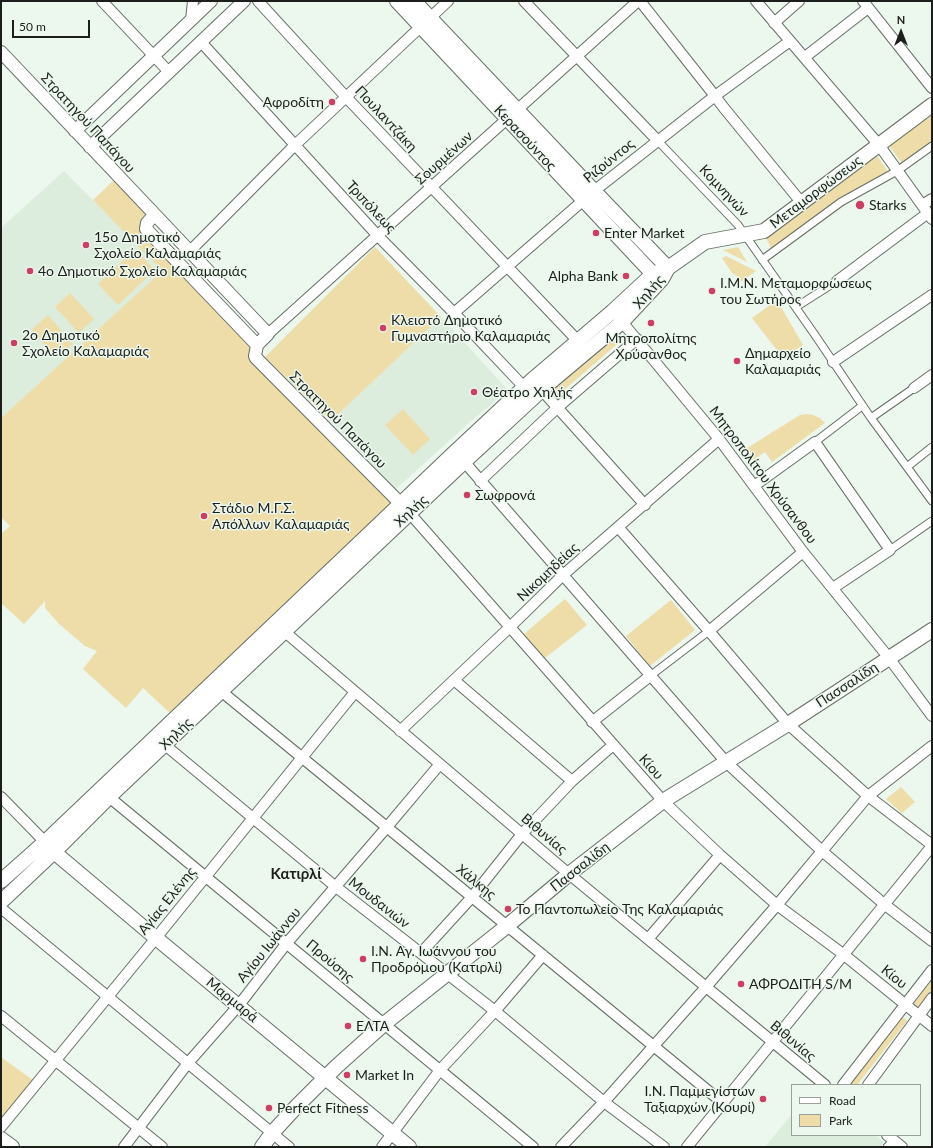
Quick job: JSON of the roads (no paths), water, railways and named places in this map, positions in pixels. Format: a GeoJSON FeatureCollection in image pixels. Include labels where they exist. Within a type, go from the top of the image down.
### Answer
{"type":"FeatureCollection","features":[{"type":"Feature","properties":{"kind":"main road","name":"Κερασούντος"},"geometry":{"type":"LineString","coordinates":[[397,1],[426,22],[588,196],[653,274]]}},
{"type":"Feature","properties":{"kind":"main road","name":"Κερασούντος"},"geometry":{"type":"LineString","coordinates":[[414,1],[426,22]]}},
{"type":"Feature","properties":{"kind":"main road","name":"Μεταμορφώσεως"},"geometry":{"type":"LineString","coordinates":[[668,268],[705,242],[764,231],[932,104]]}},
{"type":"Feature","properties":{"kind":"main road","name":"Κερασούντος"},"geometry":{"type":"LineString","coordinates":[[588,196],[668,268]]}},
{"type":"Feature","properties":{"kind":"main road","name":"Χηλής"},"geometry":{"type":"LineString","coordinates":[[1,902],[50,847],[216,687],[459,457],[578,341],[653,274],[668,268]]}},
{"type":"Feature","properties":{"kind":"main road","name":"Χηλής"},"geometry":{"type":"LineString","coordinates":[[533,386],[622,322],[662,279],[668,268]]}},
{"type":"Feature","properties":{"kind":"main road","name":"Χηλής"},"geometry":{"type":"LineString","coordinates":[[216,687],[285,632],[405,508]]}},
{"type":"Feature","properties":{"kind":"main road","name":"Πασσαλίδη"},"geometry":{"type":"LineString","coordinates":[[262,1147],[273,1132],[325,1077],[384,1024],[507,926],[569,874],[664,801],[788,724],[932,630]]}},
{"type":"Feature","properties":{"kind":"main road","name":"Χηλής"},"geometry":{"type":"LineString","coordinates":[[1,881],[50,847],[109,797],[160,741]]}},
{"type":"Feature","properties":{"kind":"main road","name":"Μαρμαρά"},"geometry":{"type":"LineString","coordinates":[[50,847],[156,938],[409,1147]]}},
{"type":"Feature","properties":{"kind":"main road"},"geometry":{"type":"LineString","coordinates":[[1,1138],[12,1147]]}},
{"type":"Feature","properties":{"kind":"street"},"geometry":{"type":"LineString","coordinates":[[102,1],[169,72]]}},
{"type":"Feature","properties":{"kind":"street"},"geometry":{"type":"LineString","coordinates":[[191,20],[193,1]]}},
{"type":"Feature","properties":{"kind":"street"},"geometry":{"type":"LineString","coordinates":[[75,131],[211,1]]}},
{"type":"Feature","properties":{"kind":"street"},"geometry":{"type":"LineString","coordinates":[[90,147],[244,1]]}},
{"type":"Feature","properties":{"kind":"street","name":"Πουλαντζάκη"},"geometry":{"type":"LineString","coordinates":[[258,1],[346,97],[578,341]]}},
{"type":"Feature","properties":{"kind":"street"},"geometry":{"type":"LineString","coordinates":[[189,252],[295,145],[448,1]]}},
{"type":"Feature","properties":{"kind":"street","name":"Κομνηνών"},"geometry":{"type":"LineString","coordinates":[[524,1],[738,225],[796,307],[862,406],[932,501]]}},
{"type":"Feature","properties":{"kind":"street"},"geometry":{"type":"LineString","coordinates":[[639,1],[801,202]]}},
{"type":"Feature","properties":{"kind":"street","name":"Σουρμένων"},"geometry":{"type":"LineString","coordinates":[[268,334],[639,1]]}},
{"type":"Feature","properties":{"kind":"street"},"geometry":{"type":"LineString","coordinates":[[756,1],[879,145],[927,212]]}},
{"type":"Feature","properties":{"kind":"street"},"geometry":{"type":"LineString","coordinates":[[774,23],[799,1]]}},
{"type":"Feature","properties":{"kind":"street"},"geometry":{"type":"LineString","coordinates":[[805,57],[865,4],[932,88]]}},
{"type":"Feature","properties":{"kind":"street","name":"Ριζούντος"},"geometry":{"type":"LineString","coordinates":[[454,313],[588,196],[657,140],[790,41]]}},
{"type":"Feature","properties":{"kind":"street","name":"Τριπόλεως"},"geometry":{"type":"LineString","coordinates":[[200,42],[378,236],[454,313],[557,408],[645,505]]}},
{"type":"Feature","properties":{"kind":"street","name":"Στρατηγού Παπάγου"},"geometry":{"type":"LineString","coordinates":[[1,52],[268,334]]}},
{"type":"Feature","properties":{"kind":"street","name":"Μεταμορφώσεως"},"geometry":{"type":"LineString","coordinates":[[762,260],[841,202],[897,171],[932,146]]}},
{"type":"Feature","properties":{"kind":"street"},"geometry":{"type":"LineString","coordinates":[[796,307],[837,281],[927,212],[932,199]]}},
{"type":"Feature","properties":{"kind":"street"},"geometry":{"type":"LineString","coordinates":[[154,215],[147,223],[146,229],[257,345],[268,334]]}},
{"type":"Feature","properties":{"kind":"street"},"geometry":{"type":"LineString","coordinates":[[833,362],[932,295]]}},
{"type":"Feature","properties":{"kind":"street","name":"Μητροπολίτου Χρύσανθου"},"geometry":{"type":"LineString","coordinates":[[613,311],[719,439],[803,552],[889,658],[932,716]]}},
{"type":"Feature","properties":{"kind":"street"},"geometry":{"type":"LineString","coordinates":[[480,481],[557,408],[637,340]]}},
{"type":"Feature","properties":{"kind":"street","name":"Στρατηγού Παπάγου"},"geometry":{"type":"LineString","coordinates":[[257,345],[256,358],[405,508]]}},
{"type":"Feature","properties":{"kind":"street"},"geometry":{"type":"LineString","coordinates":[[871,418],[932,375]]}},
{"type":"Feature","properties":{"kind":"street"},"geometry":{"type":"LineString","coordinates":[[754,486],[862,406]]}},
{"type":"Feature","properties":{"kind":"street","name":"Νικομηδείας"},"geometry":{"type":"LineString","coordinates":[[400,730],[563,575],[719,439]]}},
{"type":"Feature","properties":{"kind":"street"},"geometry":{"type":"LineString","coordinates":[[815,442],[890,550]]}},
{"type":"Feature","properties":{"kind":"street"},"geometry":{"type":"LineString","coordinates":[[907,467],[932,447]]}},
{"type":"Feature","properties":{"kind":"street"},"geometry":{"type":"LineString","coordinates":[[459,457],[726,762],[822,851],[884,904],[932,941]]}},
{"type":"Feature","properties":{"kind":"street","name":"Κίου"},"geometry":{"type":"LineString","coordinates":[[405,508],[592,722],[664,801],[720,855],[777,905],[843,954],[932,1026]]}},
{"type":"Feature","properties":{"kind":"street"},"geometry":{"type":"LineString","coordinates":[[833,588],[932,520]]}},
{"type":"Feature","properties":{"kind":"street"},"geometry":{"type":"LineString","coordinates":[[618,528],[709,631],[788,724],[868,796],[932,846],[687,1147]]}},
{"type":"Feature","properties":{"kind":"street"},"geometry":{"type":"LineString","coordinates":[[592,722],[709,631],[803,552]]}},
{"type":"Feature","properties":{"kind":"street","name":"Βιθυνίας"},"geometry":{"type":"LineString","coordinates":[[285,632],[569,874],[824,1084]]}},
{"type":"Feature","properties":{"kind":"street"},"geometry":{"type":"LineString","coordinates":[[454,680],[572,781]]}},
{"type":"Feature","properties":{"kind":"street","name":"Χάλκης"},"geometry":{"type":"LineString","coordinates":[[216,687],[723,1103]]}},
{"type":"Feature","properties":{"kind":"street","name":"Αγίας Ελένης"},"geometry":{"type":"LineString","coordinates":[[1,1127],[355,692]]}},
{"type":"Feature","properties":{"kind":"street","name":"Μουδανιών"},"geometry":{"type":"LineString","coordinates":[[160,741],[336,887],[495,1011],[604,1102],[664,1147]]}},
{"type":"Feature","properties":{"kind":"street"},"geometry":{"type":"LineString","coordinates":[[421,953],[472,897],[522,834],[572,781],[613,745]]}},
{"type":"Feature","properties":{"kind":"street"},"geometry":{"type":"LineString","coordinates":[[561,1147],[654,1046],[777,905],[868,796],[932,746]]}},
{"type":"Feature","properties":{"kind":"street","name":"Αγίου Ιωάννου"},"geometry":{"type":"LineString","coordinates":[[124,1147],[188,1064],[238,1005],[286,944],[440,764]]}},
{"type":"Feature","properties":{"kind":"street"},"geometry":{"type":"LineString","coordinates":[[1,797],[50,847]]}},
{"type":"Feature","properties":{"kind":"street","name":"Προύσης"},"geometry":{"type":"LineString","coordinates":[[109,797],[533,1147]]}},
{"type":"Feature","properties":{"kind":"street"},"geometry":{"type":"LineString","coordinates":[[648,939],[720,855]]}},
{"type":"Feature","properties":{"kind":"street"},"geometry":{"type":"LineString","coordinates":[[1,908],[188,1064],[273,1132],[289,1147]]}},
{"type":"Feature","properties":{"kind":"street"},"geometry":{"type":"LineString","coordinates":[[382,1147],[440,1070],[495,1011],[543,955]]}},
{"type":"Feature","properties":{"kind":"street"},"geometry":{"type":"LineString","coordinates":[[844,1084],[932,970]]}},
{"type":"Feature","properties":{"kind":"street"},"geometry":{"type":"LineString","coordinates":[[869,1084],[932,998]]}},
{"type":"Feature","properties":{"kind":"street"},"geometry":{"type":"LineString","coordinates":[[1,1016],[162,1147]]}},
{"type":"Feature","properties":{"kind":"street"},"geometry":{"type":"LineString","coordinates":[[888,1142],[902,1147]]}},
{"type":"Feature","properties":{"kind":"place","name":"Αφροδίτη"},"geometry":{"type":"Point","coordinates":[332,102]}},
{"type":"Feature","properties":{"kind":"place","name":"Starks"},"geometry":{"type":"Point","coordinates":[860,205]}},
{"type":"Feature","properties":{"kind":"place","name":"Enter Market"},"geometry":{"type":"Point","coordinates":[596,233]}},
{"type":"Feature","properties":{"kind":"place","name":"15ο Δημοτικό Σχολείο Καλαμαριάς"},"geometry":{"type":"Point","coordinates":[86,245]}},
{"type":"Feature","properties":{"kind":"place","name":"4ο Δημοτικό Σχολείο Καλαμαριάς"},"geometry":{"type":"Point","coordinates":[30,271]}},
{"type":"Feature","properties":{"kind":"place","name":"Alpha Bank"},"geometry":{"type":"Point","coordinates":[626,276]}},
{"type":"Feature","properties":{"kind":"place","name":"Ι.Μ.Ν. Μεταμορφώσεως του Σωτήρος"},"geometry":{"type":"Point","coordinates":[712,291]}},
{"type":"Feature","properties":{"kind":"place","name":"Μητροπολίτης Χρύσανθος"},"geometry":{"type":"Point","coordinates":[651,323]}},
{"type":"Feature","properties":{"kind":"place","name":"Κλειστό Δημοτικό Γυμναστήριο Καλαμαριάς"},"geometry":{"type":"Point","coordinates":[383,328]}},
{"type":"Feature","properties":{"kind":"place","name":"2ο Δημοτικό Σχολείο Καλαμαριάς"},"geometry":{"type":"Point","coordinates":[14,343]}},
{"type":"Feature","properties":{"kind":"place","name":"Δημαρχείο Καλαμαριάς"},"geometry":{"type":"Point","coordinates":[737,361]}},
{"type":"Feature","properties":{"kind":"place","name":"Θέατρο Χηλής"},"geometry":{"type":"Point","coordinates":[474,392]}},
{"type":"Feature","properties":{"kind":"place","name":"Σωφρονά"},"geometry":{"type":"Point","coordinates":[467,495]}},
{"type":"Feature","properties":{"kind":"place","name":"Στάδιο Μ.Γ.Σ. Απόλλων Καλαμαριάς"},"geometry":{"type":"Point","coordinates":[204,516]}},
{"type":"Feature","properties":{"kind":"place","name":"Το Παντοπωλείο Της Καλαμαριάς"},"geometry":{"type":"Point","coordinates":[508,909]}},
{"type":"Feature","properties":{"kind":"place","name":"Ι.Ν. Αγ. Ιωάννου του Προδρόμου (Κατιρλί)"},"geometry":{"type":"Point","coordinates":[363,959]}},
{"type":"Feature","properties":{"kind":"place","name":"ΑΦΡΟΔΙΤΗ S/M"},"geometry":{"type":"Point","coordinates":[741,984]}},
{"type":"Feature","properties":{"kind":"place","name":"ΕΛΤΑ"},"geometry":{"type":"Point","coordinates":[348,1026]}},
{"type":"Feature","properties":{"kind":"place","name":"Market In"},"geometry":{"type":"Point","coordinates":[347,1075]}},
{"type":"Feature","properties":{"kind":"place","name":"Ι.Ν. Παμμεγίστων Ταξιαρχών (Κουρί)"},"geometry":{"type":"Point","coordinates":[763,1099]}},
{"type":"Feature","properties":{"kind":"place","name":"Perfect Fitness"},"geometry":{"type":"Point","coordinates":[269,1108]}},
{"type":"Feature","properties":{"kind":"district","name":"Κατιρλί"},"geometry":{"type":"Point","coordinates":[296,874]}}]}
